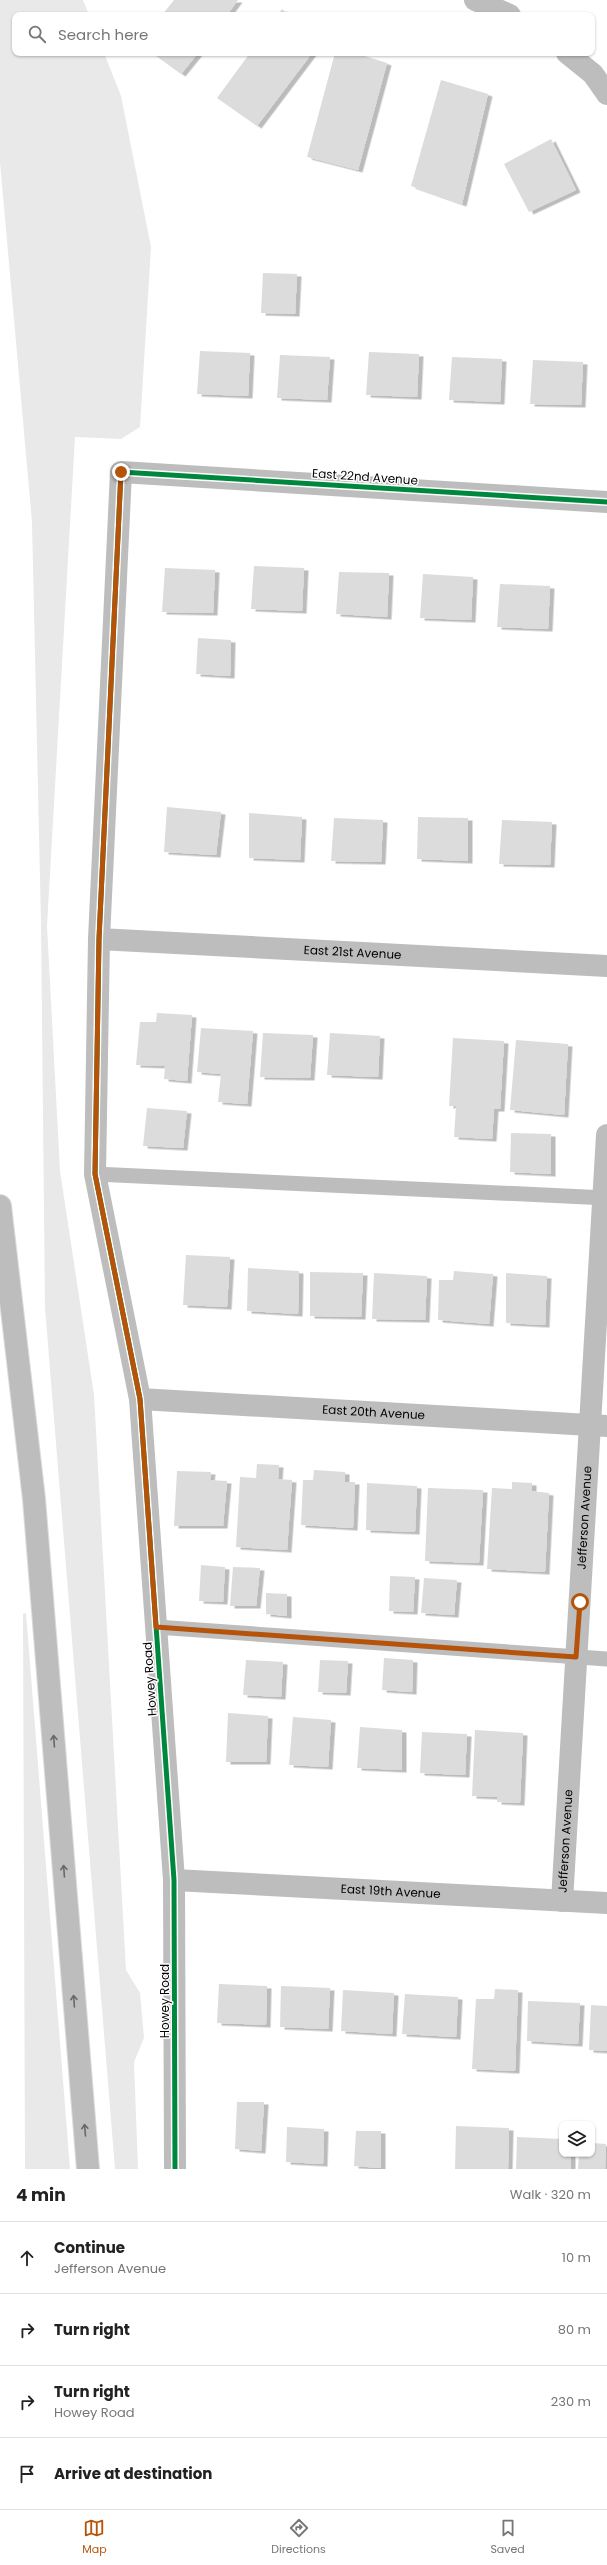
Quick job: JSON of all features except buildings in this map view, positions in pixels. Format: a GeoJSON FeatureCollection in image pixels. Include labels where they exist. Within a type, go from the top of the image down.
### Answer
{"type":"FeatureCollection","features":[{"type":"Feature","properties":{"kind":"main road"},"geometry":{"type":"LineString","coordinates":[[476,0],[503,12]]}},
{"type":"Feature","properties":{"kind":"main road"},"geometry":{"type":"LineString","coordinates":[[571,56],[593,74],[607,94]]}},
{"type":"Feature","properties":{"kind":"main road","name":"East 22nd Avenue"},"geometry":{"type":"LineString","coordinates":[[121,472],[607,502]]}},
{"type":"Feature","properties":{"kind":"main road","name":"Howey Road"},"geometry":{"type":"LineString","coordinates":[[121,472],[99,939],[95,1174],[140,1399],[174,1880],[175,2169]]}},
{"type":"Feature","properties":{"kind":"main road","name":"East 21st Avenue"},"geometry":{"type":"LineString","coordinates":[[99,939],[607,966]]}},
{"type":"Feature","properties":{"kind":"main road","name":"Jefferson Avenue"},"geometry":{"type":"LineString","coordinates":[[562,1900],[576,1657],[599,1425],[607,1135]]}},
{"type":"Feature","properties":{"kind":"main road"},"geometry":{"type":"LineString","coordinates":[[0,1206],[34,1499],[88,2169]]}},
{"type":"Feature","properties":{"kind":"main road","name":"East 20th Avenue"},"geometry":{"type":"LineString","coordinates":[[140,1399],[599,1425]]}},
{"type":"Feature","properties":{"kind":"main road","name":"East 19th Avenue"},"geometry":{"type":"LineString","coordinates":[[174,1880],[607,1903]]}},
{"type":"Feature","properties":{"kind":"lane"},"geometry":{"type":"LineString","coordinates":[[95,1174],[605,1198]]}},
{"type":"Feature","properties":{"kind":"lane"},"geometry":{"type":"LineString","coordinates":[[156,1627],[607,1658]]}},
{"type":"Feature","properties":{"kind":"shaded area"},"geometry":{"type":"Polygon","coordinates":[[[0,0],[83,0],[88,12],[12,12],[12,56],[105,56],[121,96],[151,247],[140,427],[121,439],[75,437],[47,926],[60,1171],[94,1395],[126,1970],[140,1993],[144,2038],[134,2062],[138,2169],[115,2169],[45,1308],[41,923],[32,522],[0,162],[0,0]]]}},
{"type":"Feature","properties":{"kind":"shaded area"},"geometry":{"type":"Polygon","coordinates":[[[26,1613],[70,2169],[25,2169],[23,1614],[26,1613]]]}},
{"type":"Feature","properties":{"kind":"cycle path"},"geometry":{"type":"LineString","coordinates":[[175,2169],[174,1880],[140,1399],[95,1174],[99,939],[121,472],[607,502]]}},
{"type":"Feature","properties":{"kind":"route"},"geometry":{"type":"LineString","coordinates":[[121,472],[99,939],[95,1174],[140,1399],[156,1627],[576,1657],[580,1602]]}}]}
